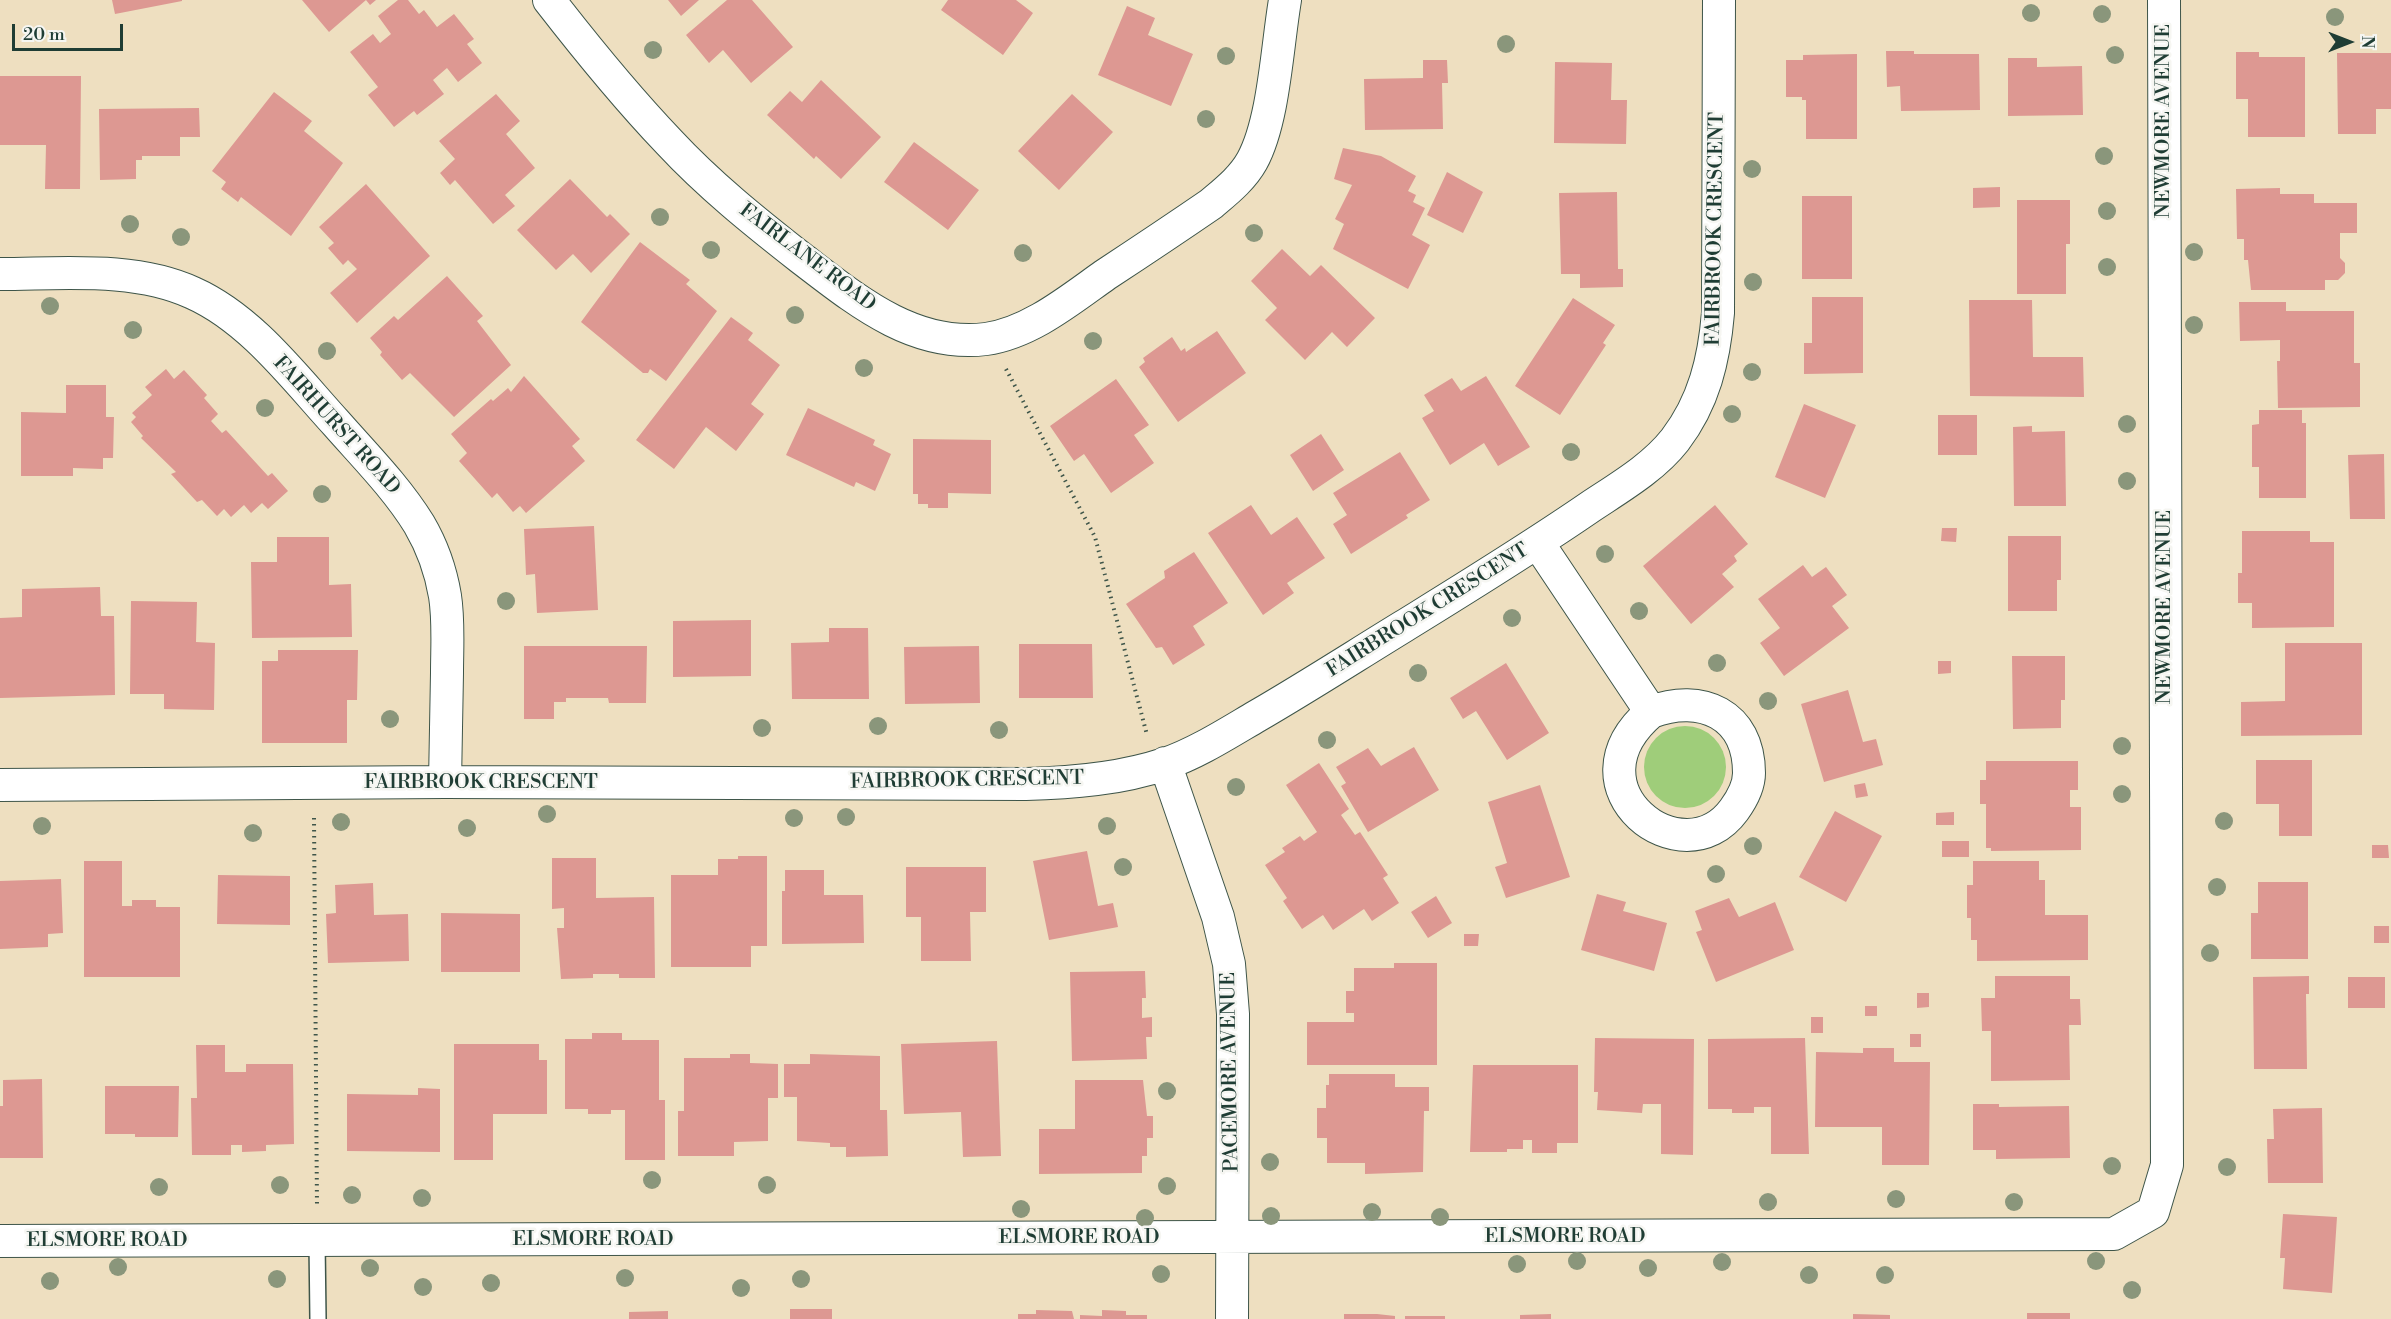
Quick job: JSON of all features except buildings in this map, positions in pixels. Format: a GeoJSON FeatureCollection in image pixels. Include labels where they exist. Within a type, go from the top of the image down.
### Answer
{"type":"FeatureCollection","features":[{"type":"Feature","properties":{"kind":"street","name":"FAIRLANE ROAD"},"geometry":{"type":"LineString","coordinates":[[549,0],[608,75],[670,143],[747,215],[860,303],[908,329],[944,338],[989,339],[1022,327],[1056,309],[1210,204],[1232,186],[1251,162],[1264,127],[1285,0]]}},
{"type":"Feature","properties":{"kind":"street","name":"FAIRBROOK CRESCENT"},"geometry":{"type":"LineString","coordinates":[[0,785],[314,785],[445,782],[1069,783],[1111,777],[1165,763],[1228,733],[1286,700],[1538,543],[1649,467],[1675,440],[1707,382],[1714,351],[1718,313],[1719,0]]}},
{"type":"Feature","properties":{"kind":"street","name":"NEWMORE AVENUE"},"geometry":{"type":"LineString","coordinates":[[2153,1212],[2167,1165],[2164,0]]}},
{"type":"Feature","properties":{"kind":"street","name":"FAIRHURST ROAD"},"geometry":{"type":"LineString","coordinates":[[0,274],[83,274],[127,278],[160,282],[192,293],[224,311],[257,339],[392,486],[420,526],[436,561],[445,597],[448,640],[445,782]]}},
{"type":"Feature","properties":{"kind":"street"},"geometry":{"type":"LineString","coordinates":[[1538,543],[1651,712]]}},
{"type":"Feature","properties":{"kind":"street"},"geometry":{"type":"LineString","coordinates":[[1692,703],[1712,709],[1729,721],[1742,738],[1749,758],[1749,779],[1742,799],[1730,816],[1713,828],[1691,834],[1669,833],[1649,824],[1632,809],[1622,789],[1618,767],[1623,746],[1634,726],[1651,712],[1670,704],[1692,703]]}},
{"type":"Feature","properties":{"kind":"street","name":"PACEMORE AVENUE"},"geometry":{"type":"LineString","coordinates":[[1165,763],[1218,917],[1229,964],[1233,1014],[1232,1319]]}},
{"type":"Feature","properties":{"kind":"street","name":"ELSMORE ROAD"},"geometry":{"type":"LineString","coordinates":[[0,1241],[2114,1234],[2153,1212]]}},
{"type":"Feature","properties":{"kind":"lane"},"geometry":{"type":"LineString","coordinates":[[317,1241],[318,1319]]}},
{"type":"Feature","properties":{"kind":"path"},"geometry":{"type":"LineString","coordinates":[[989,339],[1095,537],[1148,737],[1165,763]]}},
{"type":"Feature","properties":{"kind":"path"},"geometry":{"type":"LineString","coordinates":[[314,785],[317,1241]]}},
{"type":"Feature","properties":{"kind":"green space"},"geometry":{"type":"Polygon","coordinates":[[[1685,726],[1701,729],[1714,738],[1723,751],[1726,767],[1723,783],[1714,796],[1701,805],[1685,808],[1669,805],[1656,796],[1647,783],[1644,767],[1647,751],[1656,738],[1669,729],[1685,726]]]}}]}
